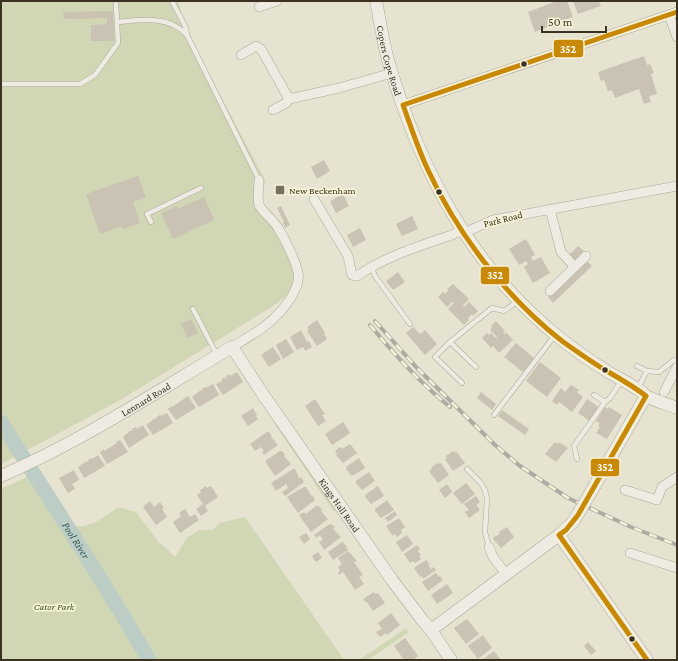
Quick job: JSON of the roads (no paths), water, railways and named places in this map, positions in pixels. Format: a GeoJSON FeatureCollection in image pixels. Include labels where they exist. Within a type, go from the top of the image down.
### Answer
{"type":"FeatureCollection","features":[{"type":"Feature","properties":{"kind":"street"},"geometry":{"type":"LineString","coordinates":[[259,7],[276,1]]}},
{"type":"Feature","properties":{"kind":"street","name":"Copers Cope Road"},"geometry":{"type":"LineString","coordinates":[[376,1],[392,73],[420,151],[437,188],[463,231],[518,301],[555,335],[578,352],[641,393],[677,408]]}},
{"type":"Feature","properties":{"kind":"street"},"geometry":{"type":"LineString","coordinates":[[403,105],[673,14],[677,37]]}},
{"type":"Feature","properties":{"kind":"street"},"geometry":{"type":"LineString","coordinates":[[242,55],[256,46],[261,49],[289,99]]}},
{"type":"Feature","properties":{"kind":"street"},"geometry":{"type":"LineString","coordinates":[[273,110],[286,103],[289,99],[339,88],[392,73]]}},
{"type":"Feature","properties":{"kind":"street","name":"Lennard Road"},"geometry":{"type":"LineString","coordinates":[[1,476],[34,461],[110,420],[232,347],[270,322],[282,310],[295,291],[299,278],[294,260],[280,231],[260,206],[258,200],[259,180]]}},
{"type":"Feature","properties":{"kind":"street","name":"Park Road"},"geometry":{"type":"LineString","coordinates":[[314,199],[348,256],[352,275],[357,276],[371,266],[410,249],[457,232],[468,231],[493,220],[677,186]]}},
{"type":"Feature","properties":{"kind":"street"},"geometry":{"type":"LineString","coordinates":[[550,209],[561,252],[576,267]]}},
{"type":"Feature","properties":{"kind":"street"},"geometry":{"type":"LineString","coordinates":[[550,291],[586,256]]}},
{"type":"Feature","properties":{"kind":"street","name":"Kings Hall Road"},"geometry":{"type":"LineString","coordinates":[[232,347],[260,390],[392,580],[431,630],[451,660]]}},
{"type":"Feature","properties":{"kind":"street"},"geometry":{"type":"LineString","coordinates":[[664,392],[677,366]]}},
{"type":"Feature","properties":{"kind":"street"},"geometry":{"type":"LineString","coordinates":[[431,630],[546,545],[573,522],[595,485],[641,393]]}},
{"type":"Feature","properties":{"kind":"street"},"geometry":{"type":"LineString","coordinates":[[625,490],[658,500],[662,487],[677,477]]}},
{"type":"Feature","properties":{"kind":"street"},"geometry":{"type":"LineString","coordinates":[[559,535],[647,660]]}},
{"type":"Feature","properties":{"kind":"street"},"geometry":{"type":"LineString","coordinates":[[489,547],[493,557],[506,574]]}},
{"type":"Feature","properties":{"kind":"street"},"geometry":{"type":"LineString","coordinates":[[630,553],[677,568]]}},
{"type":"Feature","properties":{"kind":"lane"},"geometry":{"type":"LineString","coordinates":[[172,1],[186,28],[187,35],[259,180]]}},
{"type":"Feature","properties":{"kind":"lane"},"geometry":{"type":"LineString","coordinates":[[1,84],[80,84],[95,75],[118,43],[116,4]]}},
{"type":"Feature","properties":{"kind":"lane"},"geometry":{"type":"LineString","coordinates":[[117,22],[152,20],[164,22],[178,26],[187,35]]}},
{"type":"Feature","properties":{"kind":"lane"},"geometry":{"type":"LineString","coordinates":[[151,222],[147,214],[201,188]]}},
{"type":"Feature","properties":{"kind":"lane"},"geometry":{"type":"LineString","coordinates":[[371,266],[375,276],[410,324]]}},
{"type":"Feature","properties":{"kind":"lane"},"geometry":{"type":"LineString","coordinates":[[462,383],[435,357],[450,342],[492,308],[504,311],[518,301]]}},
{"type":"Feature","properties":{"kind":"lane"},"geometry":{"type":"LineString","coordinates":[[193,309],[217,355]]}},
{"type":"Feature","properties":{"kind":"lane"},"geometry":{"type":"LineString","coordinates":[[494,415],[555,335]]}},
{"type":"Feature","properties":{"kind":"lane"},"geometry":{"type":"LineString","coordinates":[[450,342],[476,367]]}},
{"type":"Feature","properties":{"kind":"lane"},"geometry":{"type":"LineString","coordinates":[[637,366],[647,371],[659,372],[674,360],[677,361]]}},
{"type":"Feature","properties":{"kind":"lane"},"geometry":{"type":"LineString","coordinates":[[641,393],[647,371]]}},
{"type":"Feature","properties":{"kind":"lane"},"geometry":{"type":"LineString","coordinates":[[577,459],[574,446],[622,380]]}},
{"type":"Feature","properties":{"kind":"lane"},"geometry":{"type":"LineString","coordinates":[[594,395],[605,402]]}},
{"type":"Feature","properties":{"kind":"lane"},"geometry":{"type":"LineString","coordinates":[[466,469],[480,482],[485,490],[487,499],[485,532],[489,547]]}},
{"type":"Feature","properties":{"kind":"waterway","name":"Pool River"},"geometry":{"type":"LineString","coordinates":[[1,422],[95,570],[149,660]]}},
{"type":"Feature","properties":{"kind":"railway"},"geometry":{"type":"LineString","coordinates":[[375,321],[417,368],[494,444],[520,466],[568,498],[631,527],[677,545]]}},
{"type":"Feature","properties":{"kind":"railway"},"geometry":{"type":"LineString","coordinates":[[370,325],[408,368],[450,407]]}},
{"type":"Feature","properties":{"kind":"place","name":"New Beckenham"},"geometry":{"type":"Point","coordinates":[280,190]}},
{"type":"Feature","properties":{"kind":"park label","name":"Cator Park"},"geometry":{"type":"Point","coordinates":[54,606]}}]}
